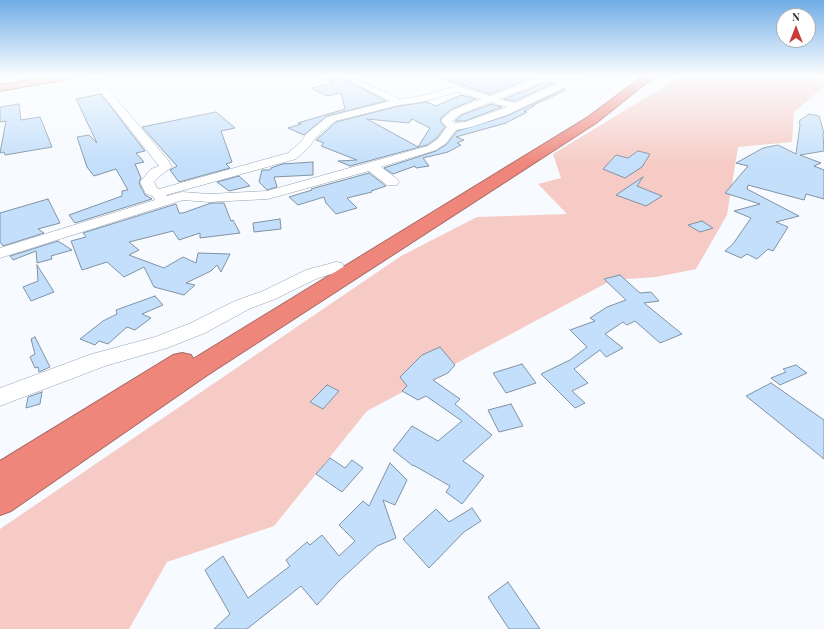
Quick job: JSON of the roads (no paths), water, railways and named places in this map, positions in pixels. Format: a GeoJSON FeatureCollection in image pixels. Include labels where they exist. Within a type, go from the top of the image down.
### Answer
{"type":"FeatureCollection","features":[{"type":"Feature","properties":{"kind":"highway"},"geometry":{"type":"LineString","coordinates":[[0,477],[185,359],[274,307],[336,267],[600,105]]}},
{"type":"Feature","properties":{"kind":"highway"},"geometry":{"type":"LineString","coordinates":[[0,500],[194,372],[592,120],[611,105]]}},
{"type":"Feature","properties":{"kind":"street"},"geometry":{"type":"LineString","coordinates":[[116,105],[162,160],[166,167],[156,172],[147,182],[151,191],[161,197],[182,196],[209,198],[268,195],[432,148],[442,141],[453,127],[467,125],[519,105]]}},
{"type":"Feature","properties":{"kind":"street"},"geometry":{"type":"LineString","coordinates":[[0,254],[161,197],[292,156],[306,144],[310,136],[331,120],[386,105]]}},
{"type":"Feature","properties":{"kind":"street"},"geometry":{"type":"LineString","coordinates":[[438,105],[457,112]]}},
{"type":"Feature","properties":{"kind":"street"},"geometry":{"type":"LineString","coordinates":[[453,127],[446,121],[457,112],[474,105]]}},
{"type":"Feature","properties":{"kind":"street"},"geometry":{"type":"LineString","coordinates":[[511,105],[516,107]]}},
{"type":"Feature","properties":{"kind":"street"},"geometry":{"type":"LineString","coordinates":[[182,196],[257,172],[269,162]]}},
{"type":"Feature","properties":{"kind":"street"},"geometry":{"type":"LineString","coordinates":[[371,166],[392,182]]}},
{"type":"Feature","properties":{"kind":"street"},"geometry":{"type":"LineString","coordinates":[[0,397],[99,360],[160,343],[198,328],[242,304],[270,295],[312,274],[336,267]]}}]}
